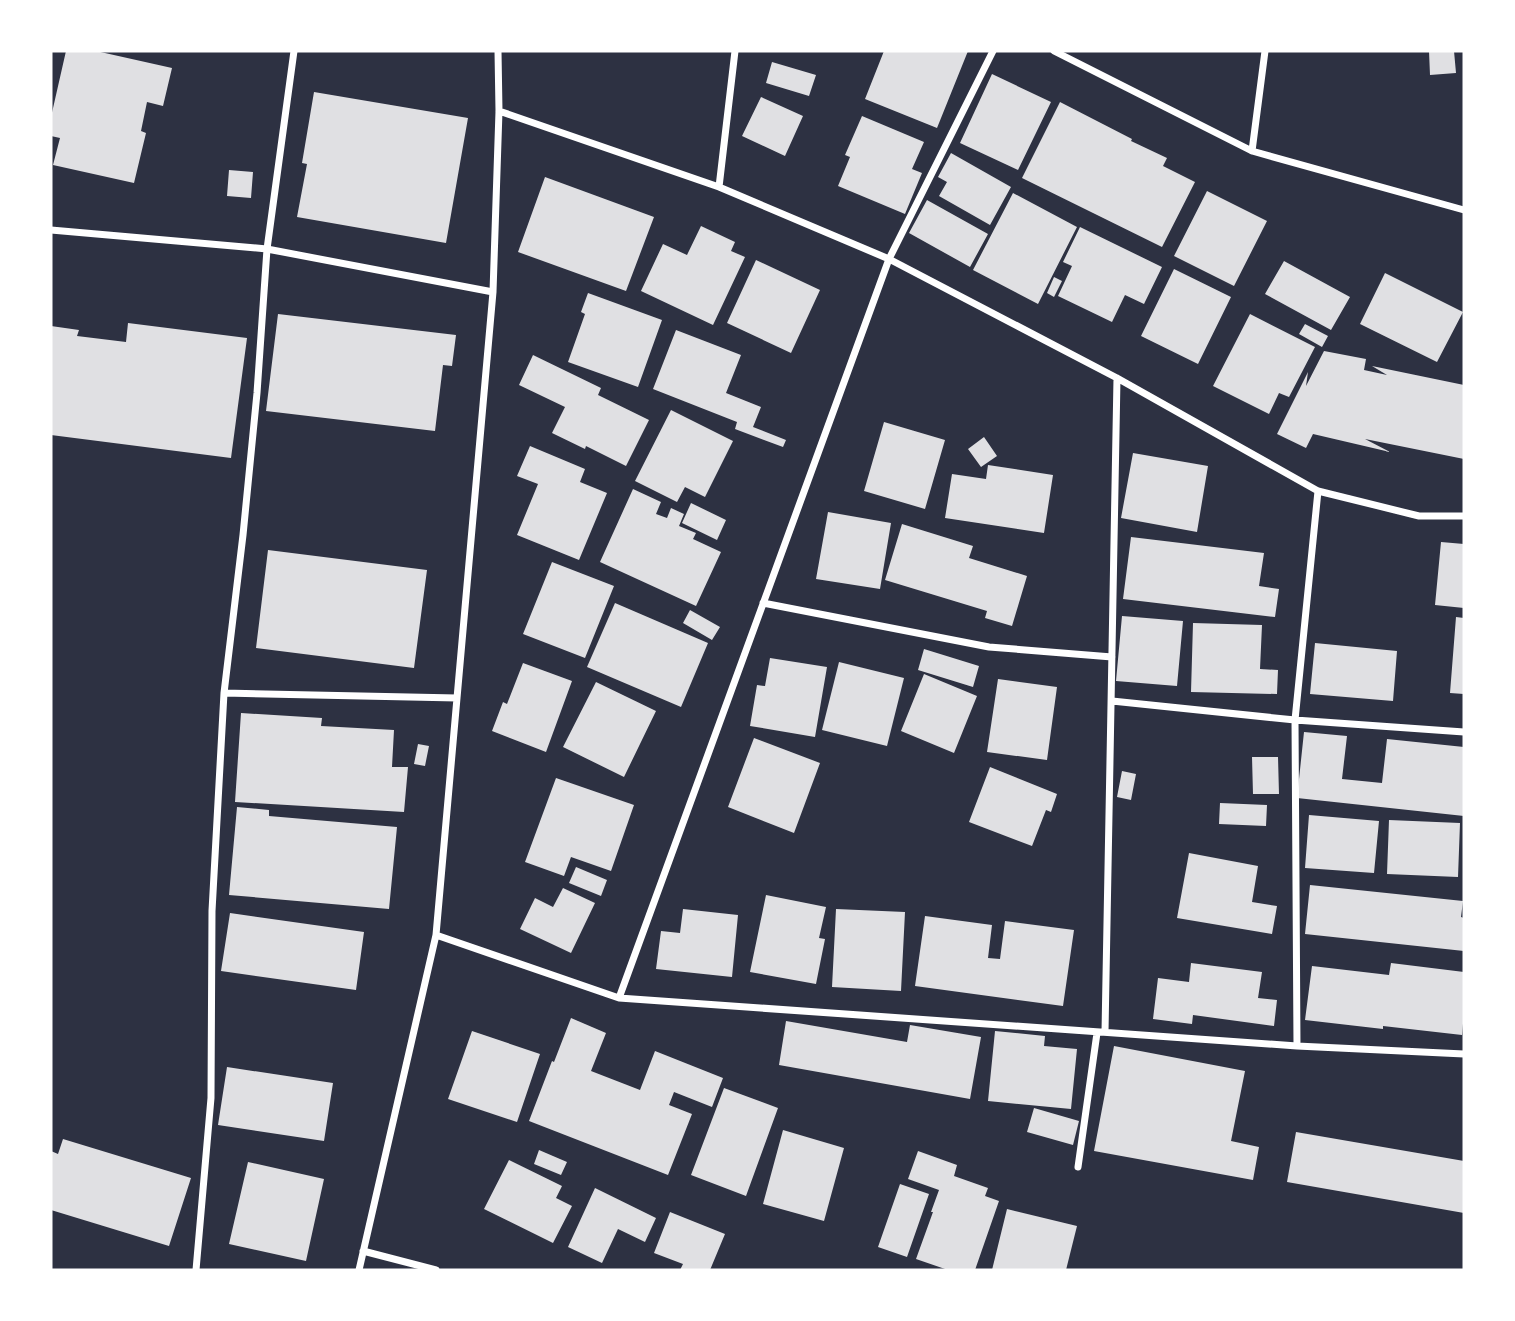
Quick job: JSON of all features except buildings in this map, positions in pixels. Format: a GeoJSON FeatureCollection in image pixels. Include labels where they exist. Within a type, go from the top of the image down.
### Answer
{"type":"FeatureCollection","features":[{"type":"Feature","properties":{"kind":"street"},"geometry":{"type":"LineString","coordinates":[[196,1270],[211,1098],[212,911],[225,692],[257,393],[267,249],[294,51]]}},
{"type":"Feature","properties":{"kind":"street"},"geometry":{"type":"LineString","coordinates":[[359,1270],[436,935],[494,292],[498,51]]}},
{"type":"Feature","properties":{"kind":"street"},"geometry":{"type":"LineString","coordinates":[[719,187],[735,51]]}},
{"type":"Feature","properties":{"kind":"street"},"geometry":{"type":"LineString","coordinates":[[619,998],[889,259],[993,51]]}},
{"type":"Feature","properties":{"kind":"street"},"geometry":{"type":"LineString","coordinates":[[1054,51],[1252,151],[1464,210]]}},
{"type":"Feature","properties":{"kind":"street"},"geometry":{"type":"LineString","coordinates":[[1252,151],[1265,51]]}},
{"type":"Feature","properties":{"kind":"street"},"geometry":{"type":"LineString","coordinates":[[499,111],[719,187],[889,259],[1117,378],[1318,491],[1419,516],[1464,516]]}},
{"type":"Feature","properties":{"kind":"street"},"geometry":{"type":"LineString","coordinates":[[51,230],[267,249],[494,292]]}},
{"type":"Feature","properties":{"kind":"street"},"geometry":{"type":"LineString","coordinates":[[1078,1167],[1101,1032],[1112,701],[1117,378]]}},
{"type":"Feature","properties":{"kind":"street"},"geometry":{"type":"LineString","coordinates":[[1297,1046],[1295,720],[1318,491]]}},
{"type":"Feature","properties":{"kind":"street"},"geometry":{"type":"LineString","coordinates":[[763,603],[989,647],[1112,657]]}},
{"type":"Feature","properties":{"kind":"street"},"geometry":{"type":"LineString","coordinates":[[225,692],[457,698]]}},
{"type":"Feature","properties":{"kind":"street"},"geometry":{"type":"LineString","coordinates":[[1112,701],[1295,720],[1464,732]]}},
{"type":"Feature","properties":{"kind":"street"},"geometry":{"type":"LineString","coordinates":[[436,935],[619,998],[1297,1046],[1464,1054]]}},
{"type":"Feature","properties":{"kind":"street"},"geometry":{"type":"LineString","coordinates":[[363,1251],[436,1270]]}}]}
